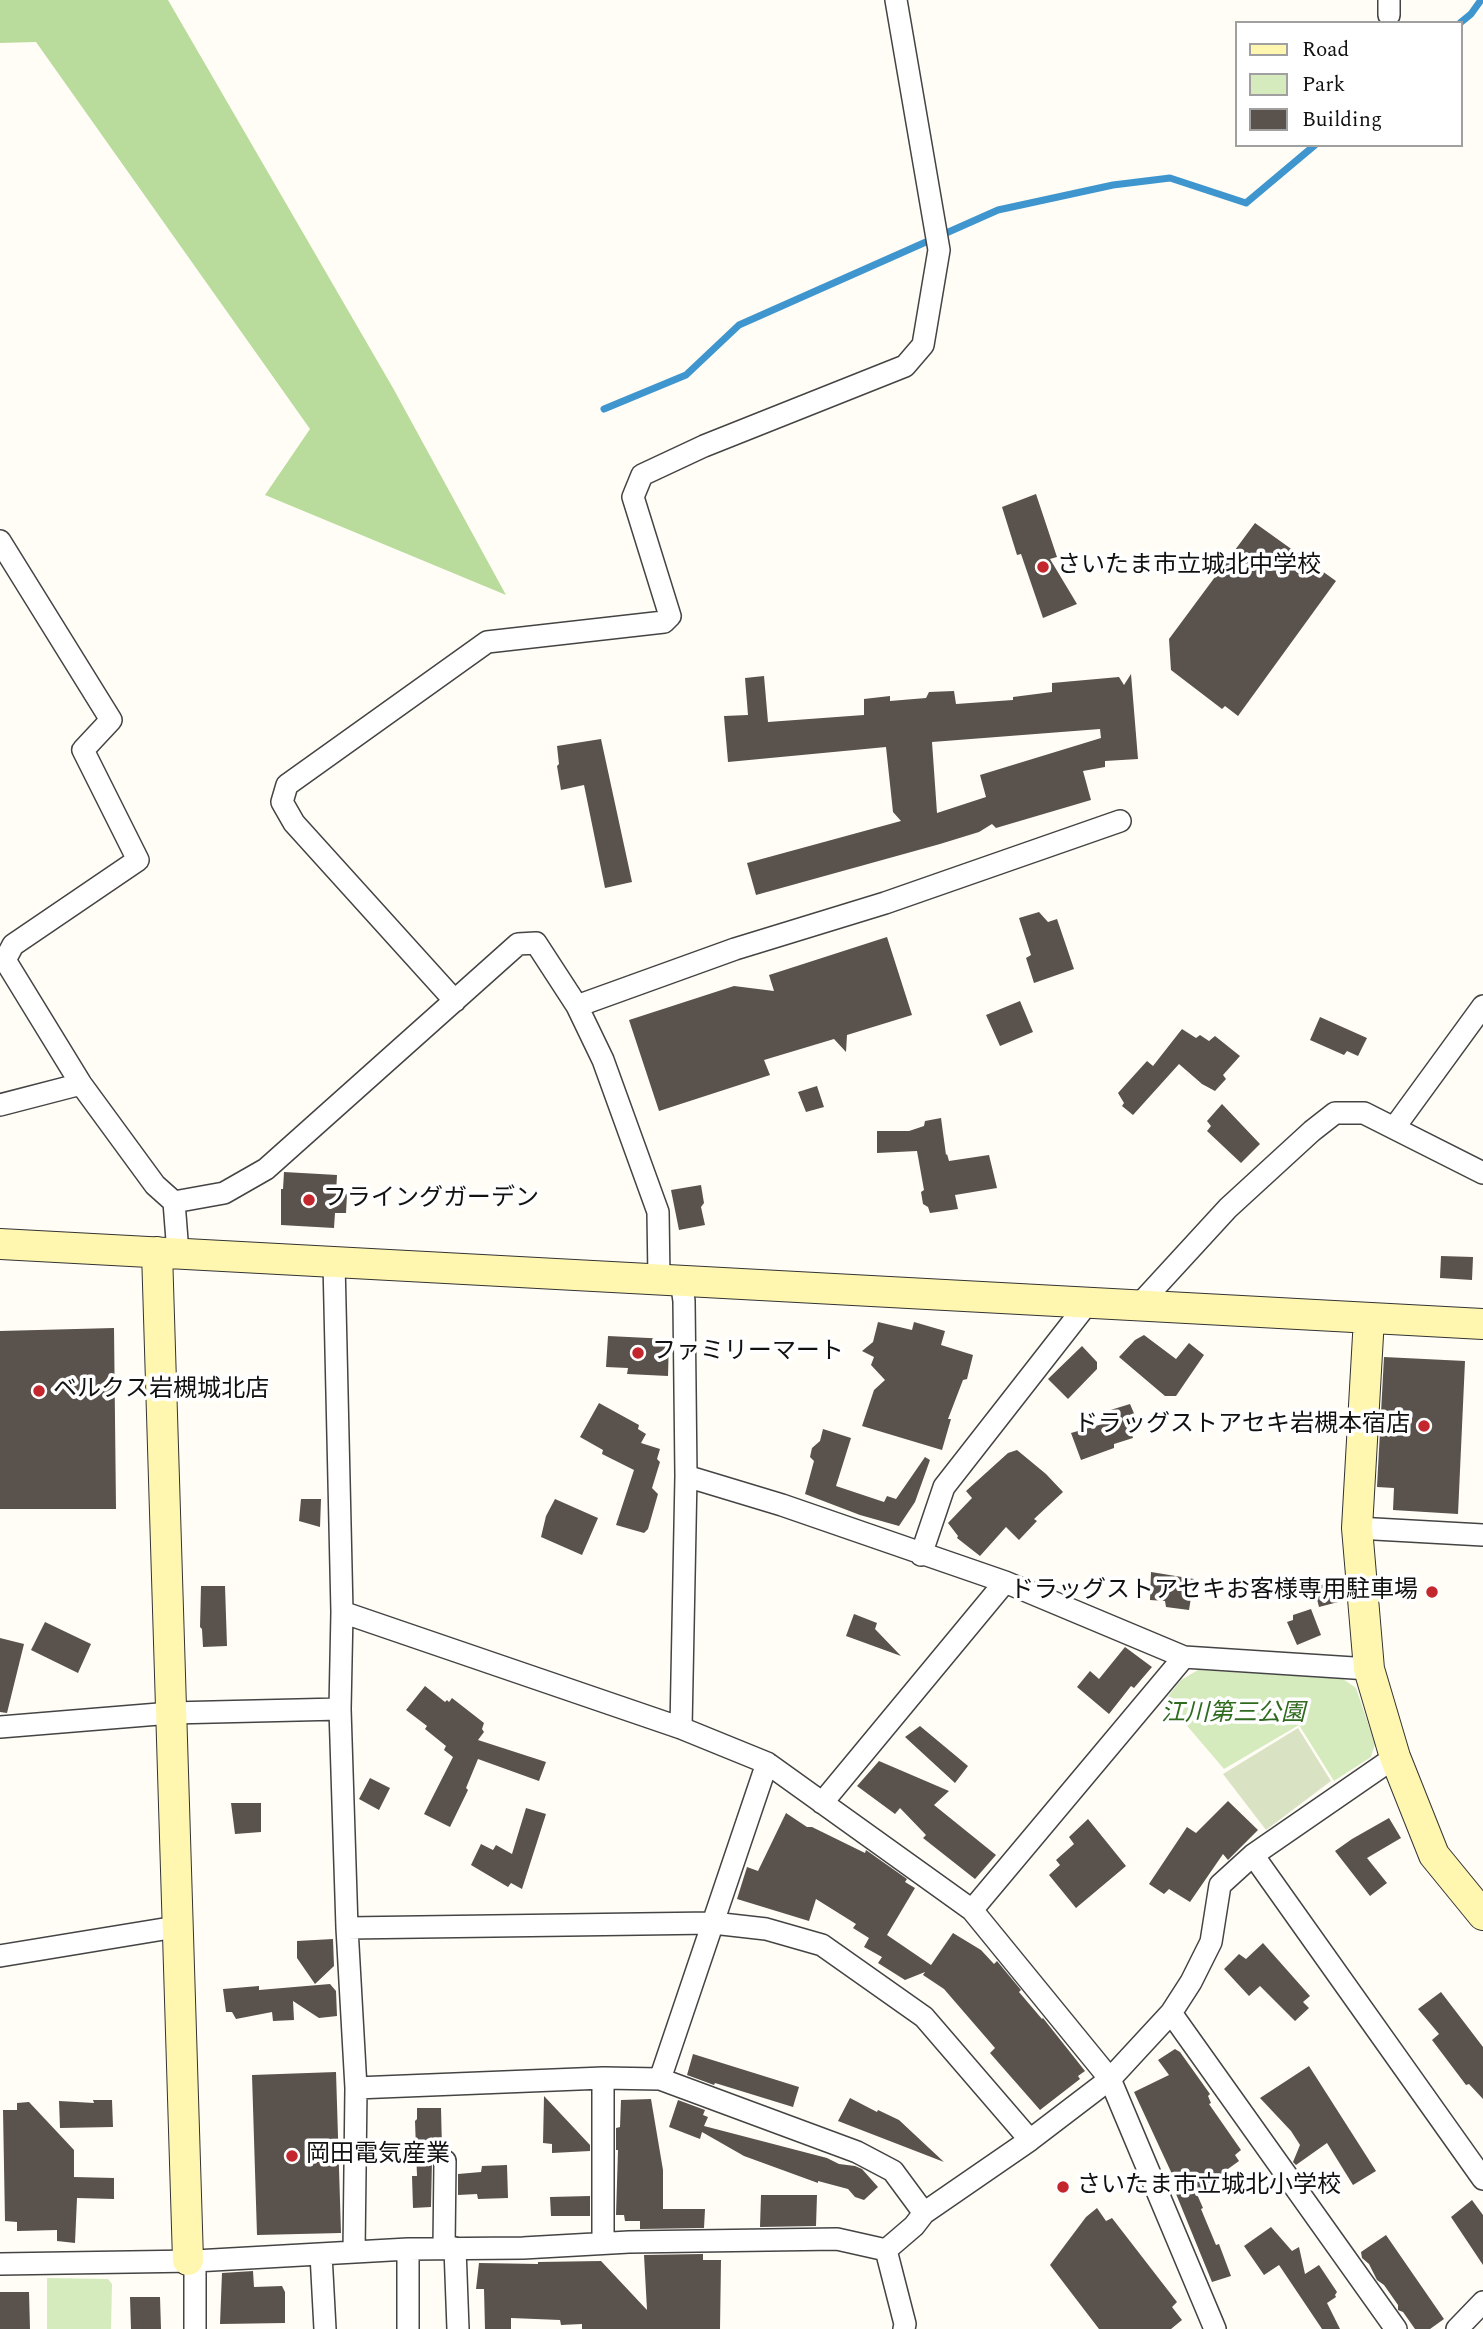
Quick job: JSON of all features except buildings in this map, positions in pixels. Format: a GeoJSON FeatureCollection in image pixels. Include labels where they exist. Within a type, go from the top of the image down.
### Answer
{"type":"FeatureCollection","features":[{"type":"Feature","properties":{"kind":"street"},"geometry":{"type":"LineString","coordinates":[[455,1001],[294,823],[282,802],[287,785],[487,642],[664,622],[670,616],[633,497],[642,475],[704,446],[905,366],[923,345],[939,250],[897,0]]}},
{"type":"Feature","properties":{"kind":"street"},"geometry":{"type":"LineString","coordinates":[[0,541],[111,720],[83,750],[138,860],[13,945],[5,960],[81,1084],[155,1185],[174,1202]]}},
{"type":"Feature","properties":{"kind":"street"},"geometry":{"type":"LineString","coordinates":[[577,1006],[735,949],[884,903],[1120,821]]}},
{"type":"Feature","properties":{"kind":"street"},"geometry":{"type":"LineString","coordinates":[[174,1202],[224,1193],[266,1169],[518,944],[536,943],[577,1006],[603,1060],[658,1212],[670,1279],[684,1301],[686,1476],[681,1728]]}},
{"type":"Feature","properties":{"kind":"street"},"geometry":{"type":"LineString","coordinates":[[1394,1128],[1483,1006]]}},
{"type":"Feature","properties":{"kind":"street"},"geometry":{"type":"LineString","coordinates":[[0,1105],[81,1084]]}},
{"type":"Feature","properties":{"kind":"street"},"geometry":{"type":"LineString","coordinates":[[1138,1306],[1228,1208],[1335,1113],[1364,1113],[1483,1173]]}},
{"type":"Feature","properties":{"kind":"street"},"geometry":{"type":"LineString","coordinates":[[174,1202],[168,1253],[171,1713],[176,1927],[195,2329]]}},
{"type":"Feature","properties":{"kind":"street"},"geometry":{"type":"LineString","coordinates":[[0,1244],[1483,1324]]}},
{"type":"Feature","properties":{"kind":"street"},"geometry":{"type":"LineString","coordinates":[[334,1262],[342,1612],[340,1709],[356,2088],[354,2252]]}},
{"type":"Feature","properties":{"kind":"street"},"geometry":{"type":"LineString","coordinates":[[920,1555],[944,1487],[1087,1304]]}},
{"type":"Feature","properties":{"kind":"street"},"geometry":{"type":"LineString","coordinates":[[1369,1318],[1357,1528],[1368,1669],[1395,1757],[1434,1855],[1483,1915]]}},
{"type":"Feature","properties":{"kind":"street"},"geometry":{"type":"LineString","coordinates":[[686,1476],[782,1505],[1005,1583],[1184,1657],[1368,1669]]}},
{"type":"Feature","properties":{"kind":"street"},"geometry":{"type":"LineString","coordinates":[[1357,1528],[1483,1535]]}},
{"type":"Feature","properties":{"kind":"street"},"geometry":{"type":"LineString","coordinates":[[822,1803],[1005,1583]]}},
{"type":"Feature","properties":{"kind":"street"},"geometry":{"type":"LineString","coordinates":[[342,1612],[681,1728],[767,1763],[972,1910],[1110,2079],[1215,2329]]}},
{"type":"Feature","properties":{"kind":"street"},"geometry":{"type":"LineString","coordinates":[[972,1910],[1184,1657]]}},
{"type":"Feature","properties":{"kind":"street"},"geometry":{"type":"LineString","coordinates":[[0,1727],[171,1713],[340,1709]]}},
{"type":"Feature","properties":{"kind":"street"},"geometry":{"type":"LineString","coordinates":[[886,2250],[924,2213],[1030,2140],[1110,2079],[1171,2013],[1191,1982],[1211,1942],[1220,1885],[1253,1854],[1395,1757]]}},
{"type":"Feature","properties":{"kind":"street"},"geometry":{"type":"LineString","coordinates":[[660,2079],[767,1763]]}},
{"type":"Feature","properties":{"kind":"street"},"geometry":{"type":"LineString","coordinates":[[1253,1854],[1483,2179]]}},
{"type":"Feature","properties":{"kind":"street"},"geometry":{"type":"LineString","coordinates":[[348,1928],[713,1923],[766,1929],[822,1945],[925,2017],[1030,2140]]}},
{"type":"Feature","properties":{"kind":"street"},"geometry":{"type":"LineString","coordinates":[[0,1956],[176,1927]]}},
{"type":"Feature","properties":{"kind":"street"},"geometry":{"type":"LineString","coordinates":[[1171,2013],[1396,2329]]}},
{"type":"Feature","properties":{"kind":"street"},"geometry":{"type":"LineString","coordinates":[[356,2088],[603,2077],[660,2079],[857,2152],[893,2171],[924,2213]]}},
{"type":"Feature","properties":{"kind":"street"},"geometry":{"type":"LineString","coordinates":[[603,2077],[603,2243]]}},
{"type":"Feature","properties":{"kind":"street"},"geometry":{"type":"LineString","coordinates":[[445,2161],[458,2329]]}},
{"type":"Feature","properties":{"kind":"street"},"geometry":{"type":"LineString","coordinates":[[0,2264],[191,2261],[408,2249],[523,2248],[603,2243],[837,2239],[886,2250]]}},
{"type":"Feature","properties":{"kind":"street"},"geometry":{"type":"LineString","coordinates":[[408,2249],[408,2329]]}},
{"type":"Feature","properties":{"kind":"street"},"geometry":{"type":"LineString","coordinates":[[886,2250],[904,2329]]}},
{"type":"Feature","properties":{"kind":"street"},"geometry":{"type":"LineString","coordinates":[[321,2254],[325,2329]]}},
{"type":"Feature","properties":{"kind":"street"},"geometry":{"type":"LineString","coordinates":[[1457,2329],[1483,2302]]}},
{"type":"Feature","properties":{"kind":"green space"},"geometry":{"type":"Polygon","coordinates":[[[0,0],[168,0],[393,388],[506,595],[265,495],[310,429],[36,42],[0,43],[0,0]]]}},
{"type":"Feature","properties":{"kind":"green space","name":"江川第三公園"},"geometry":{"type":"Polygon","coordinates":[[[1198,1670],[1343,1679],[1356,1688],[1375,1744],[1371,1757],[1334,1781],[1299,1725],[1224,1769],[1165,1700],[1181,1680],[1198,1670]]]}},
{"type":"Feature","properties":{"kind":"green space"},"geometry":{"type":"Polygon","coordinates":[[[1298,1728],[1331,1781],[1266,1830],[1223,1774],[1298,1728]]]}},
{"type":"Feature","properties":{"kind":"green space"},"geometry":{"type":"Polygon","coordinates":[[[47,2278],[108,2279],[112,2284],[111,2329],[47,2329],[47,2278]]]}},
{"type":"Feature","properties":{"kind":"waterway"},"geometry":{"type":"LineString","coordinates":[[1462,21],[1481,0]]}},
{"type":"Feature","properties":{"kind":"waterway"},"geometry":{"type":"LineString","coordinates":[[604,409],[686,375],[739,325],[998,210],[1113,185],[1170,178],[1246,203],[1313,147]]}},
{"type":"Feature","properties":{"kind":"place","name":"さいたま市立城北中学校"},"geometry":{"type":"Point","coordinates":[1043,567]}},
{"type":"Feature","properties":{"kind":"place","name":"フライングガーデン"},"geometry":{"type":"Point","coordinates":[309,1200]}},
{"type":"Feature","properties":{"kind":"place","name":"ファミリーマート"},"geometry":{"type":"Point","coordinates":[638,1353]}},
{"type":"Feature","properties":{"kind":"place","name":"ベルクス岩槻城北店"},"geometry":{"type":"Point","coordinates":[39,1391]}},
{"type":"Feature","properties":{"kind":"place","name":"ドラッグストアセキ岩槻本宿店"},"geometry":{"type":"Point","coordinates":[1424,1426]}},
{"type":"Feature","properties":{"kind":"place","name":"ドラッグストアセキお客様専用駐車場"},"geometry":{"type":"Point","coordinates":[1432,1592]}},
{"type":"Feature","properties":{"kind":"place","name":"岡田電気産業"},"geometry":{"type":"Point","coordinates":[292,2156]}},
{"type":"Feature","properties":{"kind":"place","name":"さいたま市立城北小学校"},"geometry":{"type":"Point","coordinates":[1063,2187]}}]}
